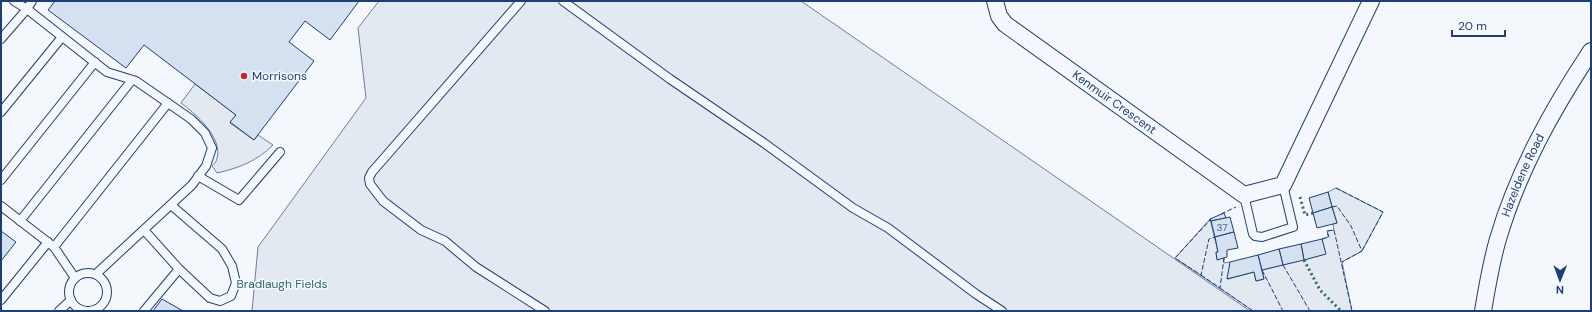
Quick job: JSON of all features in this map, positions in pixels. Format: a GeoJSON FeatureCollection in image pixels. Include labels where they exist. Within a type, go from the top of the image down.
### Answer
{"type":"FeatureCollection","features":[{"type":"Feature","properties":{"kind":"street","name":"Kenmuir Crescent"},"geometry":{"type":"LineString","coordinates":[[995,1],[999,16],[1005,24],[1244,195]]}},
{"type":"Feature","properties":{"kind":"street"},"geometry":{"type":"LineString","coordinates":[[1244,195],[1283,185],[1372,1]]}},
{"type":"Feature","properties":{"kind":"street","name":"Hazeldene Road"},"geometry":{"type":"LineString","coordinates":[[1483,311],[1490,270],[1498,239],[1524,168],[1542,131],[1591,51]]}},
{"type":"Feature","properties":{"kind":"lane"},"geometry":{"type":"LineString","coordinates":[[14,1],[62,36],[107,72],[136,81],[191,119],[205,133],[212,148],[206,166],[192,185],[96,274]]}},
{"type":"Feature","properties":{"kind":"lane"},"geometry":{"type":"LineString","coordinates":[[1,39],[32,1]]}},
{"type":"Feature","properties":{"kind":"lane"},"geometry":{"type":"LineString","coordinates":[[521,1],[372,172],[369,178],[370,184],[383,201],[421,230],[445,241],[476,267],[545,311]]}},
{"type":"Feature","properties":{"kind":"lane"},"geometry":{"type":"LineString","coordinates":[[563,1],[670,79],[764,143],[853,208],[888,228],[976,294],[1002,311]]}},
{"type":"Feature","properties":{"kind":"lane"},"geometry":{"type":"LineString","coordinates":[[1,112],[62,36]]}},
{"type":"Feature","properties":{"kind":"lane"},"geometry":{"type":"LineString","coordinates":[[1,180],[95,62]]}},
{"type":"Feature","properties":{"kind":"lane"},"geometry":{"type":"LineString","coordinates":[[20,221],[132,80]]}},
{"type":"Feature","properties":{"kind":"lane"},"geometry":{"type":"LineString","coordinates":[[1,300],[51,244],[168,103]]}},
{"type":"Feature","properties":{"kind":"lane"},"geometry":{"type":"LineString","coordinates":[[198,176],[239,200],[280,152]]}},
{"type":"Feature","properties":{"kind":"lane"},"geometry":{"type":"LineString","coordinates":[[1244,195],[1253,234],[1255,236],[1262,237],[1293,227],[1283,185]]}},
{"type":"Feature","properties":{"kind":"lane"},"geometry":{"type":"LineString","coordinates":[[144,230],[180,269],[210,298],[220,301],[231,296],[236,283],[232,266],[222,249],[171,204]]}},
{"type":"Feature","properties":{"kind":"lane"},"geometry":{"type":"LineString","coordinates":[[1,206],[51,244],[75,278]]}},
{"type":"Feature","properties":{"kind":"lane"},"geometry":{"type":"LineString","coordinates":[[144,311],[180,269]]}},
{"type":"Feature","properties":{"kind":"lane"},"geometry":{"type":"LineString","coordinates":[[88,272],[96,274],[102,278],[106,285],[106,298],[101,305],[96,309],[84,310],[75,306],[71,300],[70,287],[75,278],[88,272]]}},
{"type":"Feature","properties":{"kind":"lane"},"geometry":{"type":"LineString","coordinates":[[59,311],[71,300]]}},
{"type":"Feature","properties":{"kind":"green space","name":"Bradlaugh Fields"},"geometry":{"type":"Polygon","coordinates":[[[379,1],[801,1],[1250,311],[252,311],[258,247],[366,98],[358,28],[379,1]]]}},
{"type":"Feature","properties":{"kind":"green space"},"geometry":{"type":"Polygon","coordinates":[[[195,84],[236,115],[230,123],[254,140],[258,135],[273,145],[254,160],[233,169],[217,173],[212,166],[216,160],[218,150],[212,134],[193,113],[181,103],[195,84]]]}},
{"type":"Feature","properties":{"kind":"green space"},"geometry":{"type":"Polygon","coordinates":[[[1336,188],[1383,212],[1362,251],[1342,262],[1352,311],[1253,311],[1175,258],[1210,219],[1218,252],[1216,253],[1217,259],[1224,258],[1224,263],[1230,262],[1228,279],[1254,272],[1256,281],[1264,279],[1262,270],[1325,254],[1322,239],[1328,237],[1327,231],[1334,230],[1333,224],[1337,223],[1328,192],[1336,188]]]}},
{"type":"Feature","properties":{"kind":"building","name":"Morrisons"},"geometry":{"type":"Polygon","coordinates":[[[55,1],[359,1],[330,40],[305,21],[289,42],[314,61],[254,140],[230,122],[236,115],[144,45],[126,68],[48,10],[55,1]]]}},
{"type":"Feature","properties":{"kind":"building"},"geometry":{"type":"Polygon","coordinates":[[[1328,192],[1332,207],[1313,213],[1309,198],[1328,192]]]}},
{"type":"Feature","properties":{"kind":"building"},"geometry":{"type":"Polygon","coordinates":[[[1332,207],[1337,223],[1317,228],[1313,213],[1332,207]]]}},
{"type":"Feature","properties":{"kind":"building"},"geometry":{"type":"Polygon","coordinates":[[[1224,213],[1226,218],[1211,221],[1210,219],[1224,213]]]}},
{"type":"Feature","properties":{"kind":"building"},"geometry":{"type":"Polygon","coordinates":[[[1230,217],[1234,232],[1215,237],[1211,221],[1230,217]]]}},
{"type":"Feature","properties":{"kind":"building"},"geometry":{"type":"Polygon","coordinates":[[[1,231],[16,242],[1,261],[1,231]]]}},
{"type":"Feature","properties":{"kind":"building"},"geometry":{"type":"Polygon","coordinates":[[[1234,232],[1238,248],[1227,250],[1227,257],[1217,260],[1216,252],[1218,252],[1215,237],[1234,232]]]}},
{"type":"Feature","properties":{"kind":"building"},"geometry":{"type":"Polygon","coordinates":[[[1322,239],[1326,254],[1304,260],[1301,244],[1322,239]]]}},
{"type":"Feature","properties":{"kind":"building"},"geometry":{"type":"Polygon","coordinates":[[[1301,244],[1304,260],[1283,265],[1279,249],[1301,244]]]}},
{"type":"Feature","properties":{"kind":"building"},"geometry":{"type":"Polygon","coordinates":[[[1279,249],[1283,265],[1262,270],[1258,255],[1279,249]]]}},
{"type":"Feature","properties":{"kind":"building"},"geometry":{"type":"Polygon","coordinates":[[[1258,255],[1264,279],[1256,281],[1254,272],[1227,279],[1230,262],[1258,255]]]}},
{"type":"Feature","properties":{"kind":"building"},"geometry":{"type":"Polygon","coordinates":[[[162,299],[183,311],[153,311],[162,299]]]}},
{"type":"Feature","properties":{"kind":"hedge"},"geometry":{"type":"LineString","coordinates":[[1300,197],[1305,215],[1313,213]]}},
{"type":"Feature","properties":{"kind":"hedge"},"geometry":{"type":"LineString","coordinates":[[1304,260],[1320,290],[1341,311]]}},
{"type":"Feature","properties":{"kind":"fence"},"geometry":{"type":"LineString","coordinates":[[1336,188],[1383,212],[1362,251]]}},
{"type":"Feature","properties":{"kind":"fence"},"geometry":{"type":"LineString","coordinates":[[1332,207],[1337,206],[1351,226],[1362,251],[1342,262]]}},
{"type":"Feature","properties":{"kind":"fence"},"geometry":{"type":"LineString","coordinates":[[1221,214],[1236,207]]}},
{"type":"Feature","properties":{"kind":"fence"},"geometry":{"type":"LineString","coordinates":[[1212,218],[1175,258],[1201,275],[1209,239],[1215,237]]}},
{"type":"Feature","properties":{"kind":"fence"},"geometry":{"type":"LineString","coordinates":[[1322,239],[1329,237],[1327,231],[1334,230],[1352,311]]}},
{"type":"Feature","properties":{"kind":"fence"},"geometry":{"type":"LineString","coordinates":[[1201,275],[1220,288],[1224,258]]}},
{"type":"Feature","properties":{"kind":"fence"},"geometry":{"type":"LineString","coordinates":[[1283,265],[1310,311]]}},
{"type":"Feature","properties":{"kind":"fence"},"geometry":{"type":"LineString","coordinates":[[1262,270],[1283,311]]}},
{"type":"Feature","properties":{"kind":"fence"},"geometry":{"type":"LineString","coordinates":[[1220,288],[1253,311]]}},
{"type":"Feature","properties":{"kind":"place","name":"Morrisons"},"geometry":{"type":"Point","coordinates":[244,76]}}]}
